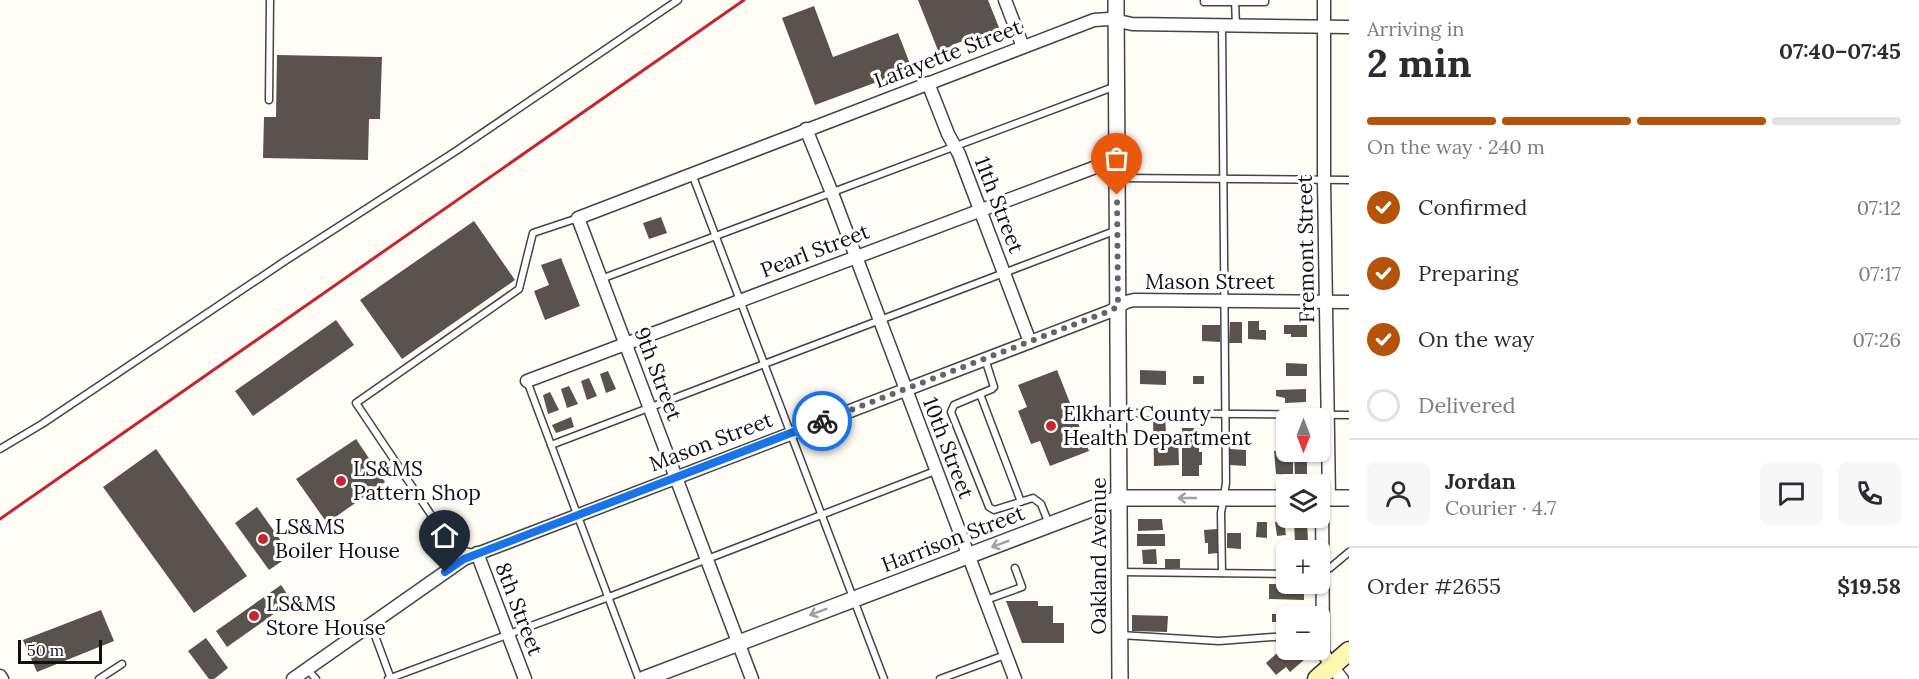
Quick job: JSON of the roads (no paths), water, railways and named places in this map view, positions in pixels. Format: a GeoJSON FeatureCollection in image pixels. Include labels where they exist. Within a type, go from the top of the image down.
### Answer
{"type":"FeatureCollection","features":[{"type":"Feature","properties":{"kind":"main road"},"geometry":{"type":"LineString","coordinates":[[1317,679],[1337,673],[1349,651]]}},
{"type":"Feature","properties":{"kind":"street"},"geometry":{"type":"LineString","coordinates":[[1005,0],[1023,47]]}},
{"type":"Feature","properties":{"kind":"street","name":"Oakland Avenue"},"geometry":{"type":"LineString","coordinates":[[1116,0],[1120,679]]}},
{"type":"Feature","properties":{"kind":"street","name":"Fremont Street"},"geometry":{"type":"LineString","coordinates":[[1324,0],[1328,408]]}},
{"type":"Feature","properties":{"kind":"street","name":"Lafayette Street"},"geometry":{"type":"LineString","coordinates":[[578,218],[1094,20],[1109,19],[1132,24],[1349,27]]}},
{"type":"Feature","properties":{"kind":"street","name":"11th Street"},"geometry":{"type":"LineString","coordinates":[[928,84],[980,209],[1030,342]]}},
{"type":"Feature","properties":{"kind":"street","name":"10th Street"},"geometry":{"type":"LineString","coordinates":[[806,129],[1015,679]]}},
{"type":"Feature","properties":{"kind":"street","name":"Pearl Street"},"geometry":{"type":"LineString","coordinates":[[527,381],[1117,159]]}},
{"type":"Feature","properties":{"kind":"street","name":"9th Street"},"geometry":{"type":"LineString","coordinates":[[578,218],[752,679]]}},
{"type":"Feature","properties":{"kind":"street","name":"Mason Street"},"geometry":{"type":"LineString","coordinates":[[293,679],[464,559],[477,553],[1030,342],[1134,300],[1349,302]]}},
{"type":"Feature","properties":{"kind":"street","name":"Harrison Street"},"geometry":{"type":"LineString","coordinates":[[642,679],[1120,498],[1276,498]]}},
{"type":"Feature","properties":{"kind":"street"},"geometry":{"type":"LineString","coordinates":[[1330,498],[1349,498]]}},
{"type":"Feature","properties":{"kind":"street","name":"8th Street"},"geometry":{"type":"LineString","coordinates":[[477,553],[525,679]]}},
{"type":"Feature","properties":{"kind":"street","name":"Fremont Street"},"geometry":{"type":"LineString","coordinates":[[1328,660],[1337,673]]}},
{"type":"Feature","properties":{"kind":"lane"},"geometry":{"type":"LineString","coordinates":[[269,100],[270,0]]}},
{"type":"Feature","properties":{"kind":"lane"},"geometry":{"type":"LineString","coordinates":[[0,449],[42,424],[285,261],[456,151],[678,0]]}},
{"type":"Feature","properties":{"kind":"lane"},"geometry":{"type":"LineString","coordinates":[[1204,0],[1204,2],[1265,2],[1265,0]]}},
{"type":"Feature","properties":{"kind":"lane"},"geometry":{"type":"LineString","coordinates":[[1235,1],[1236,26]]}},
{"type":"Feature","properties":{"kind":"lane"},"geometry":{"type":"LineString","coordinates":[[1222,26],[1226,483],[1221,513],[1222,573]]}},
{"type":"Feature","properties":{"kind":"lane"},"geometry":{"type":"LineString","coordinates":[[601,279],[1116,86]]}},
{"type":"Feature","properties":{"kind":"lane"},"geometry":{"type":"LineString","coordinates":[[691,174],[884,679]]}},
{"type":"Feature","properties":{"kind":"lane"},"geometry":{"type":"LineString","coordinates":[[1117,178],[1349,180]]}},
{"type":"Feature","properties":{"kind":"lane"},"geometry":{"type":"LineString","coordinates":[[477,553],[454,549],[356,403],[519,289],[533,233],[578,218]]}},
{"type":"Feature","properties":{"kind":"lane"},"geometry":{"type":"LineString","coordinates":[[551,445],[1118,230]]}},
{"type":"Feature","properties":{"kind":"lane"},"geometry":{"type":"LineString","coordinates":[[985,359],[994,387],[954,405],[951,412],[989,507],[994,510],[1034,498],[1038,501],[1050,525]]}},
{"type":"Feature","properties":{"kind":"lane"},"geometry":{"type":"LineString","coordinates":[[527,381],[642,679]]}},
{"type":"Feature","properties":{"kind":"lane"},"geometry":{"type":"LineString","coordinates":[[980,394],[1021,502]]}},
{"type":"Feature","properties":{"kind":"lane"},"geometry":{"type":"LineString","coordinates":[[1118,413],[1276,414]]}},
{"type":"Feature","properties":{"kind":"lane"},"geometry":{"type":"LineString","coordinates":[[1330,415],[1349,415]]}},
{"type":"Feature","properties":{"kind":"lane"},"geometry":{"type":"LineString","coordinates":[[370,624],[390,679],[935,471]]}},
{"type":"Feature","properties":{"kind":"lane"},"geometry":{"type":"LineString","coordinates":[[1330,568],[1349,552]]}},
{"type":"Feature","properties":{"kind":"lane"},"geometry":{"type":"LineString","coordinates":[[986,600],[1022,587],[1015,567]]}},
{"type":"Feature","properties":{"kind":"lane"},"geometry":{"type":"LineString","coordinates":[[1120,572],[1276,574]]}},
{"type":"Feature","properties":{"kind":"lane"},"geometry":{"type":"LineString","coordinates":[[1120,634],[1219,641],[1276,637]]}},
{"type":"Feature","properties":{"kind":"lane"},"geometry":{"type":"LineString","coordinates":[[940,679],[1006,654]]}},
{"type":"Feature","properties":{"kind":"lane"},"geometry":{"type":"LineString","coordinates":[[99,679],[122,664]]}},
{"type":"Feature","properties":{"kind":"lane"},"geometry":{"type":"LineString","coordinates":[[307,669],[316,679]]}},
{"type":"Feature","properties":{"kind":"railway"},"geometry":{"type":"LineString","coordinates":[[0,519],[744,0]]}},
{"type":"Feature","properties":{"kind":"place","name":"Elkhart County Health Department"},"geometry":{"type":"Point","coordinates":[1051,426]}},
{"type":"Feature","properties":{"kind":"place","name":"LS&MS Pattern Shop"},"geometry":{"type":"Point","coordinates":[341,481]}},
{"type":"Feature","properties":{"kind":"place","name":"LS&MS Boiler House"},"geometry":{"type":"Point","coordinates":[263,539]}},
{"type":"Feature","properties":{"kind":"place","name":"LS&MS Store House"},"geometry":{"type":"Point","coordinates":[254,616]}}]}
